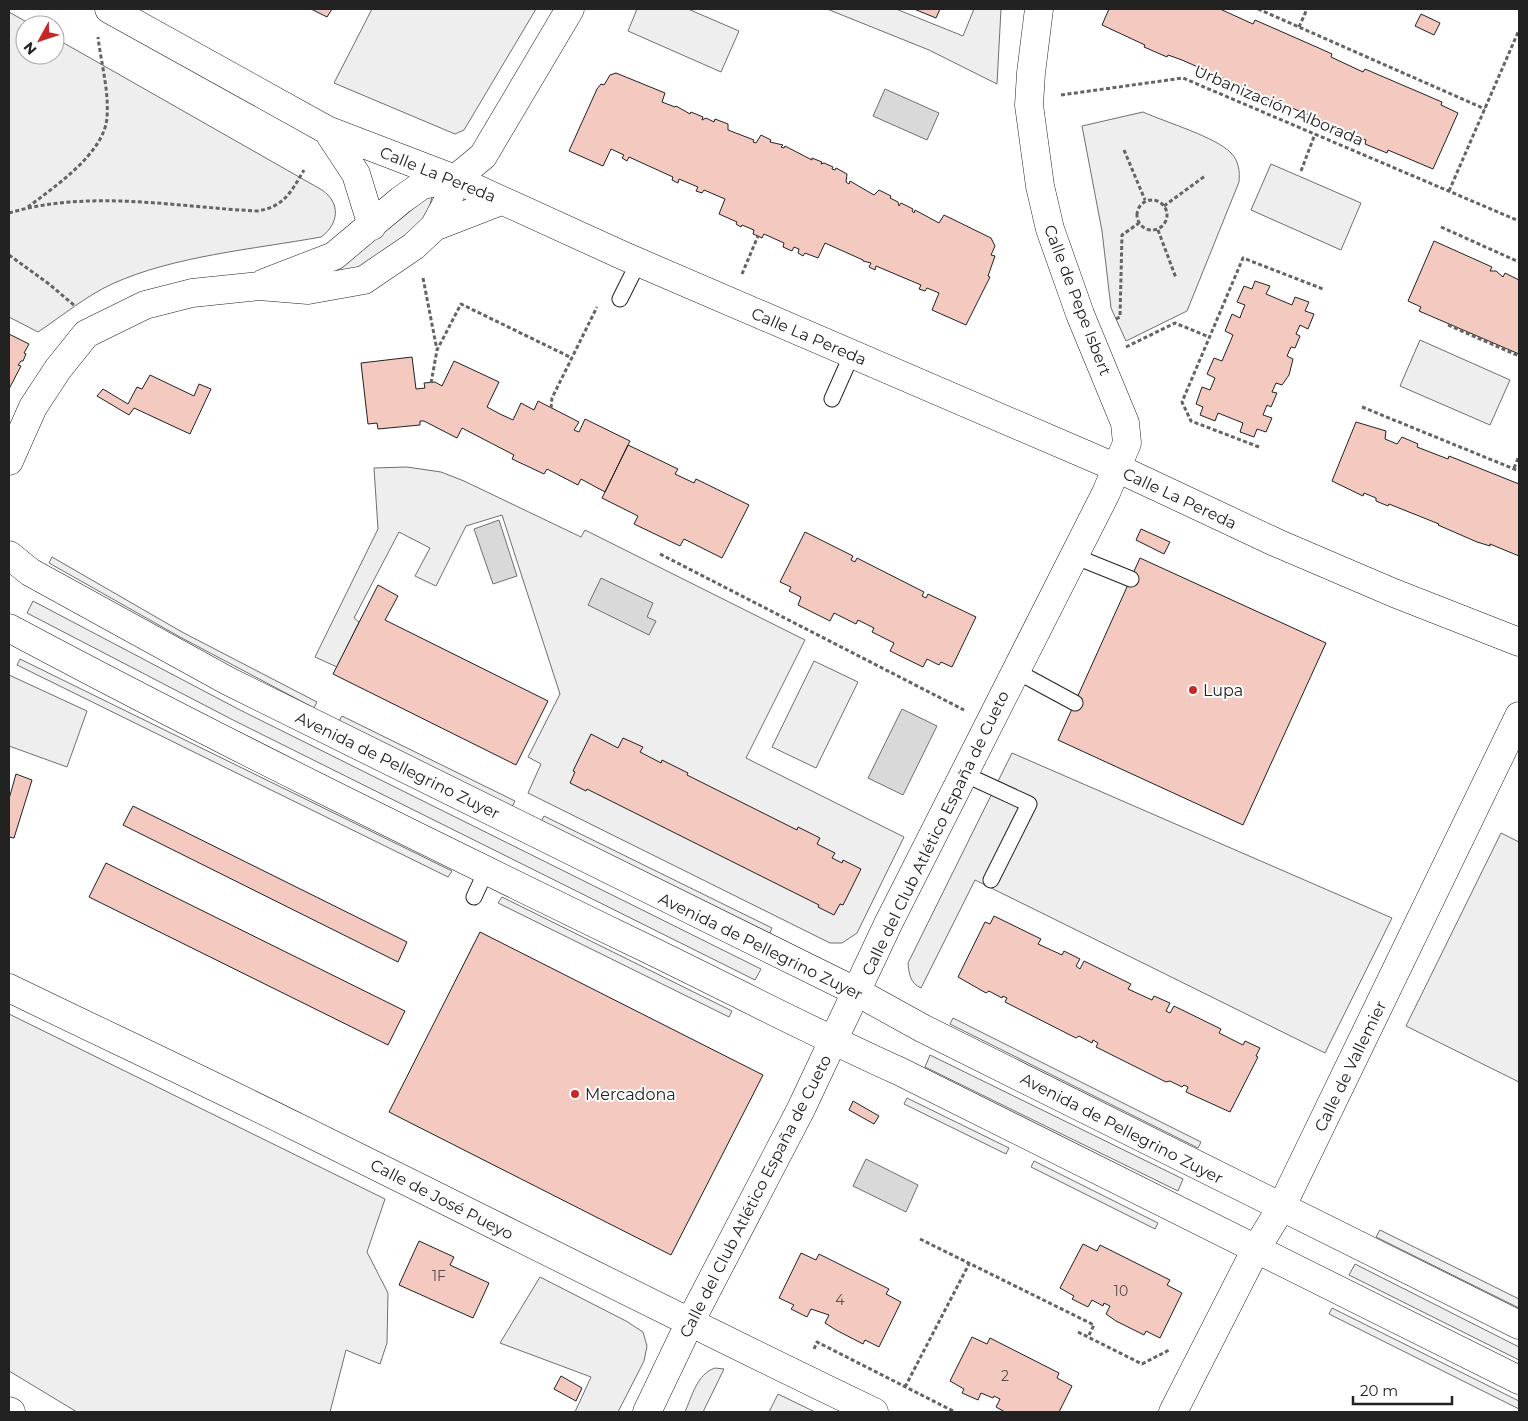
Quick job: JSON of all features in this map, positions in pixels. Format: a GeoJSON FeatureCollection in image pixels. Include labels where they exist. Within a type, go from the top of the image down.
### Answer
{"type":"FeatureCollection","features":[{"type":"Feature","properties":{"kind":"street"},"geometry":{"type":"LineString","coordinates":[[259,286],[334,256],[401,200],[422,185],[455,179],[484,156],[570,9]]}},
{"type":"Feature","properties":{"kind":"street","name":"Calle de Pepe Isbert"},"geometry":{"type":"LineString","coordinates":[[1039,9],[1030,73],[1029,105],[1040,186],[1050,229],[1080,314],[1125,424],[1127,443],[1117,468]]}},
{"type":"Feature","properties":{"kind":"street","name":"Calle La Pereda"},"geometry":{"type":"LineString","coordinates":[[103,18],[326,130],[455,179],[501,201],[1117,468],[1277,543],[1394,593],[1519,642]]}},
{"type":"Feature","properties":{"kind":"street"},"geometry":{"type":"LineString","coordinates":[[326,130],[356,174],[372,226]]}},
{"type":"Feature","properties":{"kind":"street"},"geometry":{"type":"LineString","coordinates":[[9,461],[33,407],[58,369],[86,334],[145,305],[192,293],[259,286],[308,290],[364,280],[414,246],[434,227],[455,179]]}},
{"type":"Feature","properties":{"kind":"street"},"geometry":{"type":"LineString","coordinates":[[434,227],[501,201]]}},
{"type":"Feature","properties":{"kind":"street","name":"Calle del Club Atlético España de Cueto"},"geometry":{"type":"LineString","coordinates":[[647,1412],[689,1324],[834,1042],[888,924],[1117,468]]}},
{"type":"Feature","properties":{"kind":"street","name":"Avenida de Pellegrino Zuyer"},"geometry":{"type":"LineString","coordinates":[[9,554],[30,572],[228,681],[857,992],[922,1028],[1280,1208],[1519,1325]]}},
{"type":"Feature","properties":{"kind":"street"},"geometry":{"type":"LineString","coordinates":[[9,628],[192,726],[726,987],[834,1042],[899,1071],[1519,1380]]}},
{"type":"Feature","properties":{"kind":"street","name":"Calle de Vallemier"},"geometry":{"type":"LineString","coordinates":[[1173,1412],[1256,1249],[1280,1208],[1519,716]]}},
{"type":"Feature","properties":{"kind":"street","name":"Calle de José Pueyo"},"geometry":{"type":"LineString","coordinates":[[9,988],[308,1132],[689,1324],[758,1355],[874,1412]]}},
{"type":"Feature","properties":{"kind":"lane"},"geometry":{"type":"LineString","coordinates":[[620,299],[639,261]]}},
{"type":"Feature","properties":{"kind":"lane"},"geometry":{"type":"LineString","coordinates":[[832,399],[852,354]]}},
{"type":"Feature","properties":{"kind":"lane"},"geometry":{"type":"LineString","coordinates":[[1074,556],[1131,579]]}},
{"type":"Feature","properties":{"kind":"lane"},"geometry":{"type":"LineString","coordinates":[[1016,671],[1075,703]]}},
{"type":"Feature","properties":{"kind":"lane"},"geometry":{"type":"LineString","coordinates":[[964,774],[1029,804],[990,880]]}},
{"type":"Feature","properties":{"kind":"lane"},"geometry":{"type":"LineString","coordinates":[[474,897],[486,871]]}},
{"type":"Feature","properties":{"kind":"path"},"geometry":{"type":"LineString","coordinates":[[1258,9],[1485,110]]}},
{"type":"Feature","properties":{"kind":"path"},"geometry":{"type":"LineString","coordinates":[[1299,27],[1307,9]]}},
{"type":"Feature","properties":{"kind":"path"},"geometry":{"type":"LineString","coordinates":[[27,208],[81,163],[102,134],[107,119],[103,18]]}},
{"type":"Feature","properties":{"kind":"path"},"geometry":{"type":"LineString","coordinates":[[1451,192],[1461,164],[1519,30]]}},
{"type":"Feature","properties":{"kind":"path","name":"Urbanización Alborada"},"geometry":{"type":"LineString","coordinates":[[1060,95],[1183,78],[1519,221]]}},
{"type":"Feature","properties":{"kind":"path"},"geometry":{"type":"LineString","coordinates":[[1301,171],[1315,134]]}},
{"type":"Feature","properties":{"kind":"path"},"geometry":{"type":"LineString","coordinates":[[1124,150],[1145,200]]}},
{"type":"Feature","properties":{"kind":"path"},"geometry":{"type":"LineString","coordinates":[[9,213],[27,208],[99,200],[257,211],[272,209],[282,202],[304,170]]}},
{"type":"Feature","properties":{"kind":"path"},"geometry":{"type":"LineString","coordinates":[[1164,206],[1205,176]]}},
{"type":"Feature","properties":{"kind":"path"},"geometry":{"type":"LineString","coordinates":[[1145,200],[1155,200],[1164,206],[1168,218],[1158,230],[1150,230],[1142,227],[1139,223],[1137,212],[1145,200]]}},
{"type":"Feature","properties":{"kind":"path"},"geometry":{"type":"LineString","coordinates":[[1116,319],[1120,317],[1122,235],[1139,223]]}},
{"type":"Feature","properties":{"kind":"path"},"geometry":{"type":"LineString","coordinates":[[1441,227],[1519,262]]}},
{"type":"Feature","properties":{"kind":"path"},"geometry":{"type":"LineString","coordinates":[[1158,230],[1176,278]]}},
{"type":"Feature","properties":{"kind":"path"},"geometry":{"type":"LineString","coordinates":[[742,274],[758,236]]}},
{"type":"Feature","properties":{"kind":"path"},"geometry":{"type":"LineString","coordinates":[[9,256],[49,284],[80,310]]}},
{"type":"Feature","properties":{"kind":"path"},"geometry":{"type":"LineString","coordinates":[[1259,447],[1191,420],[1182,402],[1243,258],[1322,289]]}},
{"type":"Feature","properties":{"kind":"path"},"geometry":{"type":"LineString","coordinates":[[423,278],[437,350]]}},
{"type":"Feature","properties":{"kind":"path"},"geometry":{"type":"LineString","coordinates":[[551,408],[552,398],[600,300]]}},
{"type":"Feature","properties":{"kind":"path"},"geometry":{"type":"LineString","coordinates":[[431,383],[437,350],[461,304],[572,358]]}},
{"type":"Feature","properties":{"kind":"path"},"geometry":{"type":"LineString","coordinates":[[1128,346],[1175,323],[1209,337]]}},
{"type":"Feature","properties":{"kind":"path"},"geometry":{"type":"LineString","coordinates":[[1448,325],[1519,356]]}},
{"type":"Feature","properties":{"kind":"path"},"geometry":{"type":"LineString","coordinates":[[1362,406],[1519,471]]}},
{"type":"Feature","properties":{"kind":"path"},"geometry":{"type":"LineString","coordinates":[[1514,468],[1519,456]]}},
{"type":"Feature","properties":{"kind":"path"},"geometry":{"type":"LineString","coordinates":[[660,554],[965,711]]}},
{"type":"Feature","properties":{"kind":"path"},"geometry":{"type":"LineString","coordinates":[[920,1239],[1094,1325],[1088,1337]]}},
{"type":"Feature","properties":{"kind":"path"},"geometry":{"type":"LineString","coordinates":[[905,1387],[969,1264]]}},
{"type":"Feature","properties":{"kind":"path"},"geometry":{"type":"LineString","coordinates":[[1078,1332],[1142,1364],[1172,1349]]}},
{"type":"Feature","properties":{"kind":"path"},"geometry":{"type":"LineString","coordinates":[[815,1347],[817,1342],[955,1412]]}},
{"type":"Feature","properties":{"kind":"shaded area"},"geometry":{"type":"Polygon","coordinates":[[[372,9],[536,9],[464,130],[455,134],[334,83],[372,9]]]}},
{"type":"Feature","properties":{"kind":"shaded area"},"geometry":{"type":"Polygon","coordinates":[[[637,9],[688,9],[739,31],[721,72],[628,31],[637,9]]]}},
{"type":"Feature","properties":{"kind":"shaded area"},"geometry":{"type":"Polygon","coordinates":[[[827,9],[896,9],[963,36],[974,9],[1001,9],[997,84],[929,50],[827,9]]]}},
{"type":"Feature","properties":{"kind":"shaded area"},"geometry":{"type":"Polygon","coordinates":[[[9,12],[15,15],[15,65],[65,65],[65,44],[322,190],[328,195],[335,207],[334,220],[327,232],[321,237],[215,254],[136,274],[93,294],[38,332],[9,317],[9,12]]]}},
{"type":"Feature","properties":{"kind":"shaded area"},"geometry":{"type":"Polygon","coordinates":[[[885,89],[939,113],[927,140],[873,116],[885,89]]]}},
{"type":"Feature","properties":{"kind":"shaded area"},"geometry":{"type":"Polygon","coordinates":[[[1143,112],[1214,141],[1224,147],[1234,156],[1237,163],[1239,182],[1187,311],[1126,341],[1111,308],[1102,231],[1082,126],[1143,112]]]}},
{"type":"Feature","properties":{"kind":"shaded area"},"geometry":{"type":"Polygon","coordinates":[[[1271,164],[1361,203],[1341,250],[1251,210],[1271,164]]]}},
{"type":"Feature","properties":{"kind":"shaded area"},"geometry":{"type":"Polygon","coordinates":[[[429,196],[432,197],[425,224],[374,264],[332,274],[429,196]]]}},
{"type":"Feature","properties":{"kind":"shaded area"},"geometry":{"type":"Polygon","coordinates":[[[1420,340],[1510,380],[1490,425],[1400,386],[1420,340]]]}},
{"type":"Feature","properties":{"kind":"shaded area"},"geometry":{"type":"Polygon","coordinates":[[[407,467],[441,472],[464,481],[581,537],[585,530],[805,640],[746,758],[904,837],[857,933],[842,943],[830,943],[528,793],[541,764],[528,757],[560,694],[502,515],[466,526],[436,586],[415,576],[430,548],[399,532],[354,618],[359,622],[337,667],[315,657],[378,529],[374,468],[407,467]]]}},
{"type":"Feature","properties":{"kind":"shaded area"},"geometry":{"type":"Polygon","coordinates":[[[499,520],[517,576],[493,584],[474,529],[499,520]]]}},
{"type":"Feature","properties":{"kind":"shaded area"},"geometry":{"type":"Polygon","coordinates":[[[52,557],[182,632],[317,702],[314,708],[180,637],[49,563],[52,557]]]}},
{"type":"Feature","properties":{"kind":"shaded area"},"geometry":{"type":"Polygon","coordinates":[[[601,578],[653,603],[647,617],[656,621],[649,635],[588,605],[601,578]]]}},
{"type":"Feature","properties":{"kind":"shaded area"},"geometry":{"type":"Polygon","coordinates":[[[33,601],[240,710],[761,969],[755,980],[235,721],[27,613],[33,601]]]}},
{"type":"Feature","properties":{"kind":"shaded area"},"geometry":{"type":"Polygon","coordinates":[[[20,659],[452,871],[448,877],[17,665],[20,659]]]}},
{"type":"Feature","properties":{"kind":"shaded area"},"geometry":{"type":"Polygon","coordinates":[[[814,661],[858,682],[816,768],[772,747],[814,661]]]}},
{"type":"Feature","properties":{"kind":"shaded area"},"geometry":{"type":"Polygon","coordinates":[[[9,675],[87,711],[67,767],[9,746],[9,675]]]}},
{"type":"Feature","properties":{"kind":"shaded area"},"geometry":{"type":"Polygon","coordinates":[[[902,709],[937,726],[903,795],[868,778],[902,709]]]}},
{"type":"Feature","properties":{"kind":"shaded area"},"geometry":{"type":"Polygon","coordinates":[[[342,716],[515,801],[512,807],[339,721],[342,716]]]}},
{"type":"Feature","properties":{"kind":"shaded area"},"geometry":{"type":"Polygon","coordinates":[[[1012,753],[1392,918],[1325,1053],[975,880],[921,988],[914,984],[908,963],[1012,753]]]}},
{"type":"Feature","properties":{"kind":"shaded area"},"geometry":{"type":"Polygon","coordinates":[[[544,816],[772,928],[769,935],[541,822],[544,816]]]}},
{"type":"Feature","properties":{"kind":"shaded area"},"geometry":{"type":"Polygon","coordinates":[[[1501,833],[1519,842],[1519,1082],[1406,1026],[1501,833]]]}},
{"type":"Feature","properties":{"kind":"shaded area"},"geometry":{"type":"Polygon","coordinates":[[[502,897],[732,1011],[729,1017],[498,903],[502,897]]]}},
{"type":"Feature","properties":{"kind":"shaded area"},"geometry":{"type":"Polygon","coordinates":[[[9,1014],[385,1199],[367,1252],[388,1293],[387,1343],[380,1364],[346,1350],[330,1412],[77,1412],[9,1371],[9,1014]]]}},
{"type":"Feature","properties":{"kind":"shaded area"},"geometry":{"type":"Polygon","coordinates":[[[953,1018],[1201,1142],[1198,1148],[950,1024],[953,1018]]]}},
{"type":"Feature","properties":{"kind":"shaded area"},"geometry":{"type":"Polygon","coordinates":[[[930,1055],[1183,1179],[1178,1191],[925,1067],[930,1055]]]}},
{"type":"Feature","properties":{"kind":"shaded area"},"geometry":{"type":"Polygon","coordinates":[[[907,1098],[1009,1148],[1006,1154],[904,1104],[907,1098]]]}},
{"type":"Feature","properties":{"kind":"shaded area"},"geometry":{"type":"Polygon","coordinates":[[[866,1159],[918,1185],[906,1212],[853,1186],[866,1159]]]}},
{"type":"Feature","properties":{"kind":"shaded area"},"geometry":{"type":"Polygon","coordinates":[[[1034,1161],[1158,1223],[1155,1229],[1031,1167],[1034,1161]]]}},
{"type":"Feature","properties":{"kind":"shaded area"},"geometry":{"type":"Polygon","coordinates":[[[1380,1230],[1519,1299],[1519,1308],[1376,1237],[1380,1230]]]}},
{"type":"Feature","properties":{"kind":"shaded area"},"geometry":{"type":"Polygon","coordinates":[[[1355,1264],[1519,1347],[1519,1360],[1349,1275],[1355,1264]]]}},
{"type":"Feature","properties":{"kind":"shaded area"},"geometry":{"type":"Polygon","coordinates":[[[540,1277],[626,1321],[643,1332],[647,1346],[644,1361],[618,1412],[575,1412],[591,1377],[500,1343],[540,1277]]]}},
{"type":"Feature","properties":{"kind":"shaded area"},"geometry":{"type":"Polygon","coordinates":[[[1332,1308],[1519,1401],[1519,1409],[1329,1314],[1332,1308]]]}},
{"type":"Feature","properties":{"kind":"shaded area"},"geometry":{"type":"Polygon","coordinates":[[[715,1368],[724,1369],[703,1412],[685,1412],[699,1380],[715,1368]]]}},
{"type":"Feature","properties":{"kind":"shaded area"},"geometry":{"type":"Polygon","coordinates":[[[778,1394],[815,1412],[769,1412],[778,1394]]]}},
{"type":"Feature","properties":{"kind":"building"},"geometry":{"type":"Polygon","coordinates":[[[311,9],[332,9],[327,17],[311,9]]]}},
{"type":"Feature","properties":{"kind":"building"},"geometry":{"type":"Polygon","coordinates":[[[914,9],[940,9],[936,18],[914,9]]]}},
{"type":"Feature","properties":{"kind":"building"},"geometry":{"type":"Polygon","coordinates":[[[1109,9],[1220,9],[1253,24],[1255,20],[1332,54],[1331,57],[1363,72],[1365,69],[1442,102],[1441,105],[1458,113],[1433,169],[1388,150],[1387,153],[1365,144],[1366,140],[1292,108],[1278,103],[1277,105],[1254,95],[1255,93],[1243,87],[1182,60],[1168,55],[1167,57],[1144,47],[1145,45],[1102,25],[1109,9]]]}},
{"type":"Feature","properties":{"kind":"building"},"geometry":{"type":"Polygon","coordinates":[[[1421,14],[1440,23],[1434,35],[1415,26],[1421,14]]]}},
{"type":"Feature","properties":{"kind":"building"},"geometry":{"type":"Polygon","coordinates":[[[616,73],[665,93],[662,102],[676,106],[690,114],[691,112],[703,117],[702,120],[706,118],[714,122],[715,119],[728,124],[728,130],[754,140],[753,142],[756,143],[761,135],[771,140],[770,142],[783,145],[781,147],[784,148],[785,146],[812,160],[812,158],[822,162],[821,164],[824,163],[833,167],[832,169],[835,170],[836,168],[847,174],[846,182],[849,184],[850,181],[874,195],[879,190],[891,196],[890,198],[898,202],[899,206],[901,203],[913,209],[914,213],[915,210],[939,223],[944,215],[991,238],[995,246],[991,255],[995,256],[988,276],[990,277],[966,325],[932,310],[939,293],[927,288],[925,291],[919,289],[921,285],[876,266],[875,270],[869,267],[871,263],[825,243],[818,258],[805,253],[803,256],[798,253],[799,249],[794,247],[792,251],[783,247],[784,243],[764,234],[762,238],[753,234],[754,230],[742,225],[741,227],[736,224],[737,222],[719,214],[725,199],[704,190],[702,193],[696,191],[698,187],[679,179],[678,183],[672,180],[673,177],[629,157],[627,161],[622,158],[624,155],[611,149],[603,166],[569,151],[597,89],[601,84],[604,85],[610,75],[616,73]]]}},
{"type":"Feature","properties":{"kind":"building"},"geometry":{"type":"Polygon","coordinates":[[[1434,241],[1492,267],[1490,271],[1496,271],[1503,277],[1505,273],[1519,280],[1519,354],[1419,311],[1421,307],[1408,301],[1434,241]]]}},
{"type":"Feature","properties":{"kind":"building"},"geometry":{"type":"Polygon","coordinates":[[[1255,281],[1270,286],[1266,294],[1292,305],[1295,297],[1309,302],[1305,311],[1314,314],[1308,329],[1300,325],[1296,334],[1300,336],[1295,348],[1291,347],[1287,356],[1293,359],[1289,375],[1282,385],[1276,383],[1272,392],[1277,393],[1271,407],[1267,405],[1263,415],[1272,418],[1266,432],[1257,429],[1254,437],[1240,432],[1243,423],[1218,413],[1215,421],[1200,415],[1203,407],[1196,404],[1202,387],[1210,390],[1215,378],[1207,374],[1214,358],[1222,361],[1233,335],[1225,331],[1232,314],[1240,318],[1245,305],[1237,302],[1244,286],[1252,289],[1255,281]]]}},
{"type":"Feature","properties":{"kind":"building"},"geometry":{"type":"Polygon","coordinates":[[[9,334],[29,344],[24,353],[26,354],[23,361],[18,365],[21,366],[9,389],[9,334]]]}},
{"type":"Feature","properties":{"kind":"building"},"geometry":{"type":"Polygon","coordinates":[[[412,357],[416,389],[425,388],[424,383],[435,382],[442,386],[454,361],[499,382],[487,407],[513,420],[521,403],[534,410],[538,401],[579,422],[574,430],[579,432],[585,419],[630,441],[605,492],[581,479],[578,485],[547,469],[544,474],[512,459],[514,455],[462,428],[457,438],[424,421],[420,421],[420,425],[378,429],[377,423],[368,424],[361,363],[412,357]]]}},
{"type":"Feature","properties":{"kind":"building"},"geometry":{"type":"Polygon","coordinates":[[[150,375],[194,396],[199,384],[211,389],[190,434],[134,408],[129,415],[97,396],[103,389],[128,404],[137,387],[142,389],[150,375]]]}},
{"type":"Feature","properties":{"kind":"building"},"geometry":{"type":"Polygon","coordinates":[[[1356,422],[1386,431],[1385,439],[1397,444],[1402,437],[1418,444],[1417,447],[1448,459],[1449,456],[1519,484],[1519,556],[1490,544],[1490,546],[1477,542],[1439,524],[1389,504],[1388,506],[1364,493],[1363,496],[1332,481],[1356,422]]]}},
{"type":"Feature","properties":{"kind":"building"},"geometry":{"type":"Polygon","coordinates":[[[628,445],[678,469],[675,474],[694,483],[696,479],[749,505],[722,558],[684,539],[680,546],[634,524],[638,516],[602,498],[628,445]]]}},
{"type":"Feature","properties":{"kind":"building"},"geometry":{"type":"Polygon","coordinates":[[[1141,529],[1170,542],[1164,554],[1136,540],[1141,529]]]}},
{"type":"Feature","properties":{"kind":"building"},"geometry":{"type":"Polygon","coordinates":[[[805,532],[853,556],[851,560],[855,562],[857,558],[924,592],[922,596],[926,598],[928,594],[976,617],[952,667],[941,662],[939,665],[927,659],[923,667],[890,651],[894,643],[872,632],[874,628],[858,620],[856,624],[834,613],[830,621],[798,605],[801,597],[789,591],[791,587],[780,582],[805,532]]]}},
{"type":"Feature","properties":{"kind":"building","name":"Lupa"},"geometry":{"type":"Polygon","coordinates":[[[1140,558],[1326,643],[1243,825],[1058,740],[1140,558]]]}},
{"type":"Feature","properties":{"kind":"building"},"geometry":{"type":"Polygon","coordinates":[[[378,585],[398,596],[385,620],[548,701],[516,765],[333,674],[378,585]]]}},
{"type":"Feature","properties":{"kind":"building"},"geometry":{"type":"Polygon","coordinates":[[[591,734],[618,748],[623,738],[643,747],[640,752],[661,763],[662,760],[688,773],[687,775],[797,830],[798,827],[820,838],[817,844],[835,853],[832,858],[842,863],[843,860],[861,869],[843,905],[840,904],[834,915],[818,907],[819,905],[587,789],[586,791],[570,783],[575,772],[573,771],[591,734]]]}},
{"type":"Feature","properties":{"kind":"building"},"geometry":{"type":"Polygon","coordinates":[[[16,774],[32,780],[14,838],[9,837],[9,799],[16,774]]]}},
{"type":"Feature","properties":{"kind":"building"},"geometry":{"type":"Polygon","coordinates":[[[133,806],[407,942],[398,962],[123,825],[133,806]]]}},
{"type":"Feature","properties":{"kind":"building"},"geometry":{"type":"Polygon","coordinates":[[[106,863],[405,1011],[388,1045],[89,897],[106,863]]]}},
{"type":"Feature","properties":{"kind":"building"},"geometry":{"type":"Polygon","coordinates":[[[994,916],[1041,939],[1038,944],[1062,955],[1064,951],[1080,959],[1076,966],[1080,969],[1084,961],[1131,984],[1128,989],[1152,1000],[1154,996],[1170,1003],[1166,1011],[1170,1013],[1174,1006],[1221,1029],[1219,1033],[1243,1045],[1245,1041],[1260,1048],[1256,1056],[1258,1057],[1230,1112],[1186,1092],[1188,1087],[1184,1085],[1182,1087],[1170,1081],[1166,1082],[1096,1047],[1098,1043],[1093,1040],[1092,1043],[1079,1036],[1076,1038],[1005,1002],[1007,998],[1003,996],[1002,998],[989,991],[986,993],[958,977],[985,922],[990,924],[994,916]]]}},
{"type":"Feature","properties":{"kind":"building","name":"Mercadona"},"geometry":{"type":"Polygon","coordinates":[[[480,932],[763,1075],[671,1255],[389,1112],[480,932]]]}},
{"type":"Feature","properties":{"kind":"building"},"geometry":{"type":"Polygon","coordinates":[[[853,1101],[879,1116],[874,1124],[849,1110],[853,1101]]]}},
{"type":"Feature","properties":{"kind":"building"},"geometry":{"type":"Polygon","coordinates":[[[419,1241],[454,1257],[450,1265],[489,1283],[473,1318],[399,1285],[419,1241]]]}},
{"type":"Feature","properties":{"kind":"building"},"geometry":{"type":"Polygon","coordinates":[[[1083,1244],[1097,1251],[1100,1245],[1170,1280],[1167,1285],[1182,1293],[1160,1338],[1146,1331],[1144,1335],[1116,1321],[1106,1314],[1110,1306],[1104,1303],[1103,1306],[1092,1300],[1088,1307],[1072,1299],[1074,1296],[1060,1288],[1083,1244]]]}},
{"type":"Feature","properties":{"kind":"building"},"geometry":{"type":"Polygon","coordinates":[[[801,1253],[816,1260],[819,1254],[889,1289],[886,1294],[901,1302],[879,1347],[865,1340],[863,1344],[825,1323],[829,1315],[811,1309],[807,1317],[791,1309],[794,1305],[779,1298],[801,1253]]]}},
{"type":"Feature","properties":{"kind":"building"},"geometry":{"type":"Polygon","coordinates":[[[972,1337],[987,1344],[990,1338],[1059,1373],[1057,1378],[1072,1386],[1059,1412],[1005,1412],[996,1407],[1000,1399],[994,1396],[993,1398],[981,1393],[978,1400],[962,1393],[964,1389],[950,1381],[972,1337]]]}},
{"type":"Feature","properties":{"kind":"building"},"geometry":{"type":"Polygon","coordinates":[[[561,1376],[582,1388],[576,1401],[554,1389],[561,1376]]]}},
{"type":"Feature","properties":{"kind":"place","name":"Lupa"},"geometry":{"type":"Point","coordinates":[1193,690]}},
{"type":"Feature","properties":{"kind":"place","name":"Mercadona"},"geometry":{"type":"Point","coordinates":[575,1094]}}]}
